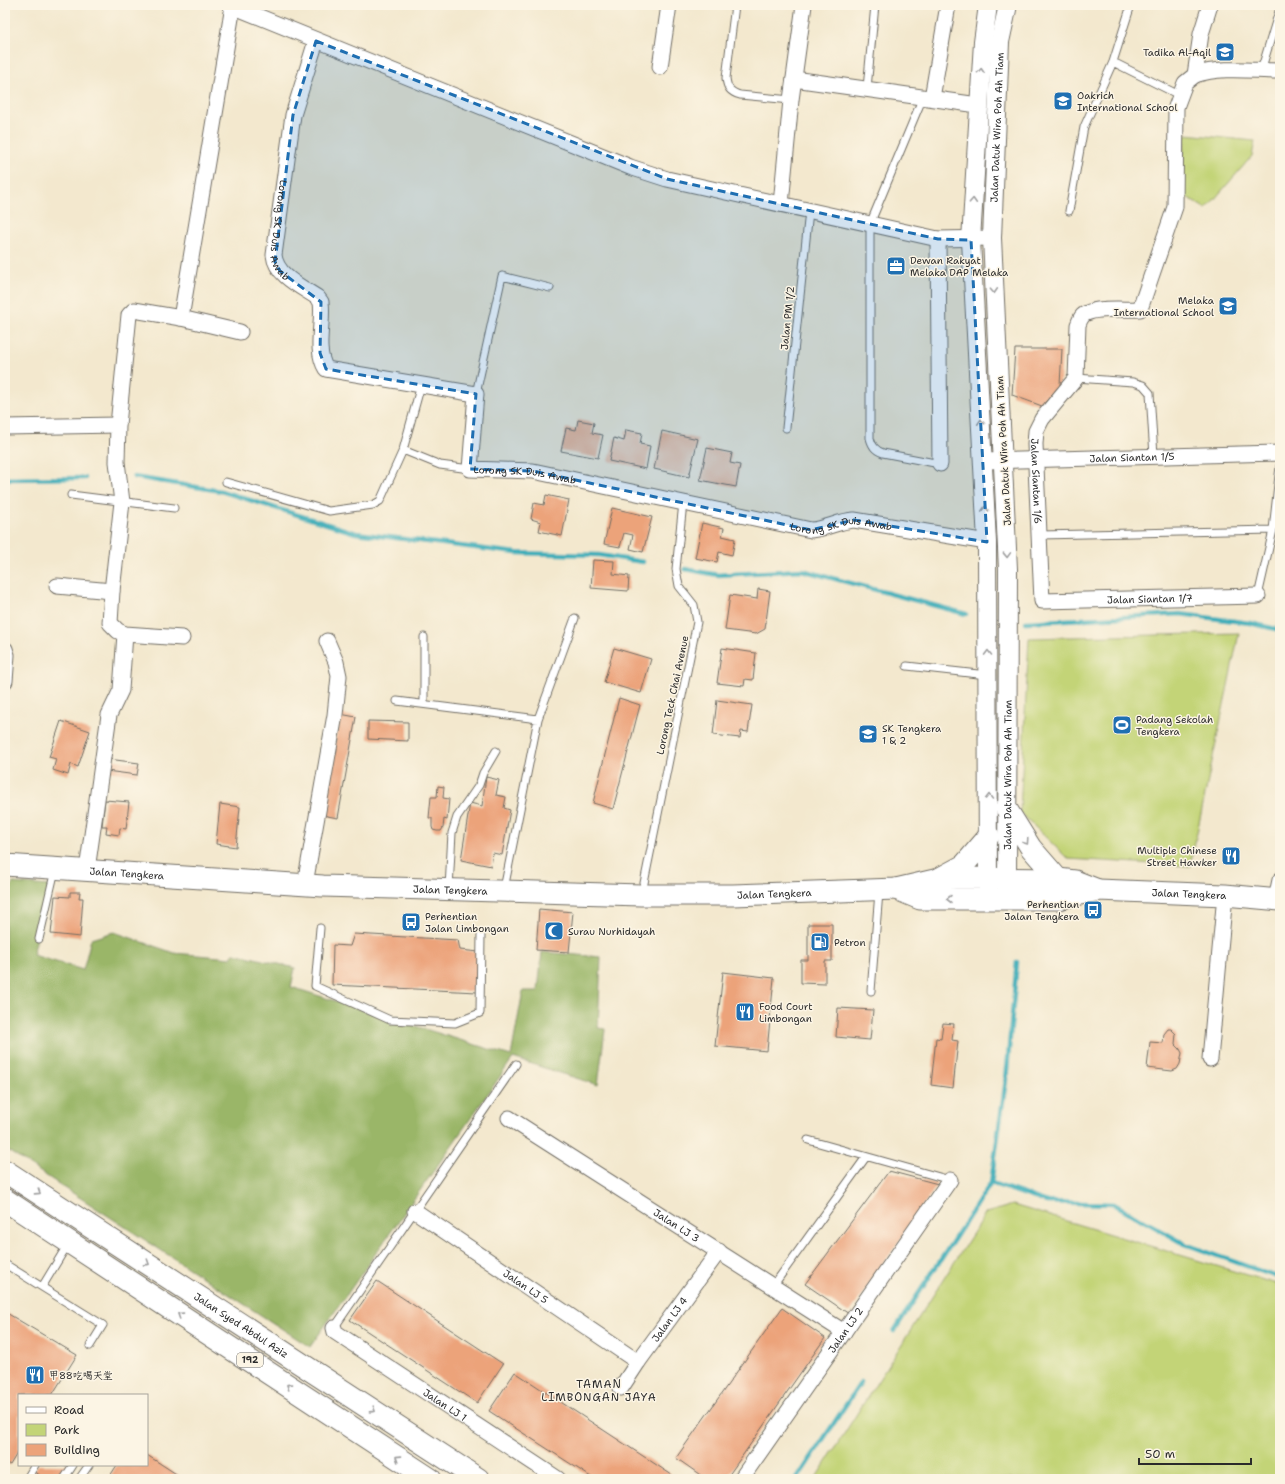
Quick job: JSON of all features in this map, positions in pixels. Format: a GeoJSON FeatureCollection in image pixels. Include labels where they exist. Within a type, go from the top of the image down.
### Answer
{"type":"FeatureCollection","features":[{"type":"Feature","properties":{"kind":"main road"},"geometry":{"type":"LineString","coordinates":[[1006,808],[1031,848],[1058,879]]}},
{"type":"Feature","properties":{"kind":"main road"},"geometry":{"type":"LineString","coordinates":[[939,879],[964,864],[989,836]]}},
{"type":"Feature","properties":{"kind":"main road","name":"Jalan Tengkera"},"geometry":{"type":"LineString","coordinates":[[5,865],[305,884],[504,892],[641,895],[786,894],[888,890],[939,879],[1058,899],[1098,890],[1225,895],[1279,893]]}},
{"type":"Feature","properties":{"kind":"main road","name":"Jalan Tengkera"},"geometry":{"type":"LineString","coordinates":[[888,890],[920,899],[1058,879],[1075,881],[1098,890]]}},
{"type":"Feature","properties":{"kind":"main road","name":"Jalan Syed Abdul Aziz"},"geometry":{"type":"LineString","coordinates":[[5,1171],[478,1479]]}},
{"type":"Feature","properties":{"kind":"main road","name":"192"},"geometry":{"type":"LineString","coordinates":[[5,1200],[430,1479]]}},
{"type":"Feature","properties":{"kind":"street"},"geometry":{"type":"LineString","coordinates":[[660,67],[669,5]]}},
{"type":"Feature","properties":{"kind":"street"},"geometry":{"type":"LineString","coordinates":[[781,204],[791,100],[804,5]]}},
{"type":"Feature","properties":{"kind":"street"},"geometry":{"type":"LineString","coordinates":[[928,97],[948,5]]}},
{"type":"Feature","properties":{"kind":"street","name":"Jalan Datuk Wira Poh Ah Tiam"},"geometry":{"type":"LineString","coordinates":[[988,5],[983,34],[971,240],[984,461],[987,542],[989,836],[998,888]]}},
{"type":"Feature","properties":{"kind":"street","name":"Jalan Datuk Wira Poh Ah Tiam"},"geometry":{"type":"LineString","coordinates":[[998,888],[1006,808],[1008,570],[992,238],[1000,42],[1008,5]]}},
{"type":"Feature","properties":{"kind":"street"},"geometry":{"type":"LineString","coordinates":[[1195,74],[1201,34],[1210,5]]}},
{"type":"Feature","properties":{"kind":"street"},"geometry":{"type":"LineString","coordinates":[[182,318],[231,6],[630,167],[667,179],[938,239],[971,240],[992,238]]}},
{"type":"Feature","properties":{"kind":"street","name":"Lorong SK Duis Awab"},"geometry":{"type":"LineString","coordinates":[[316,40],[293,115],[274,255],[275,262],[280,271],[318,298],[321,302],[320,353],[322,362],[326,369],[476,394],[470,469],[533,471],[811,530],[824,529],[844,520],[854,520],[987,542]]}},
{"type":"Feature","properties":{"kind":"street"},"geometry":{"type":"LineString","coordinates":[[1076,378],[1078,325],[1081,318],[1086,313],[1094,310],[1140,309],[1172,219],[1176,195],[1174,122],[1179,95],[1185,84],[1195,74],[1214,70],[1280,71]]}},
{"type":"Feature","properties":{"kind":"street"},"geometry":{"type":"LineString","coordinates":[[794,79],[867,88],[978,105]]}},
{"type":"Feature","properties":{"kind":"street"},"geometry":{"type":"LineString","coordinates":[[938,239],[940,464]]}},
{"type":"Feature","properties":{"kind":"street"},"geometry":{"type":"LineString","coordinates":[[182,638],[125,634],[114,628],[110,623],[122,502],[117,462],[118,425],[129,315],[134,310],[182,318],[240,332]]}},
{"type":"Feature","properties":{"kind":"street","name":"Jalan Siantan 1/6"},"geometry":{"type":"LineString","coordinates":[[1042,601],[1036,431],[1042,419],[1076,378]]}},
{"type":"Feature","properties":{"kind":"street"},"geometry":{"type":"LineString","coordinates":[[5,427],[118,425]]}},
{"type":"Feature","properties":{"kind":"street","name":"Jalan Siantan 1/5"},"geometry":{"type":"LineString","coordinates":[[984,461],[1036,458],[1280,453]]}},
{"type":"Feature","properties":{"kind":"street"},"geometry":{"type":"LineString","coordinates":[[57,586],[112,591]]}},
{"type":"Feature","properties":{"kind":"street","name":"Jalan Siantan 1/7"},"geometry":{"type":"LineString","coordinates":[[1042,601],[1258,596]]}},
{"type":"Feature","properties":{"kind":"street"},"geometry":{"type":"LineString","coordinates":[[87,870],[109,715],[121,690],[125,634]]}},
{"type":"Feature","properties":{"kind":"street"},"geometry":{"type":"LineString","coordinates":[[305,884],[335,715],[339,676],[336,662],[327,641]]}},
{"type":"Feature","properties":{"kind":"street"},"geometry":{"type":"LineString","coordinates":[[5,649],[7,655],[5,681]]}},
{"type":"Feature","properties":{"kind":"street"},"geometry":{"type":"LineString","coordinates":[[1210,1059],[1225,895]]}},
{"type":"Feature","properties":{"kind":"street","name":"Jalan LJ 3"},"geometry":{"type":"LineString","coordinates":[[509,1118],[844,1332]]}},
{"type":"Feature","properties":{"kind":"street","name":"Jalan LJ 2"},"geometry":{"type":"LineString","coordinates":[[741,1479],[950,1180]]}},
{"type":"Feature","properties":{"kind":"street","name":"Jalan LJ 5"},"geometry":{"type":"LineString","coordinates":[[415,1211],[638,1362]]}},
{"type":"Feature","properties":{"kind":"street","name":"Jalan LJ 4"},"geometry":{"type":"LineString","coordinates":[[621,1388],[638,1362],[719,1251]]}},
{"type":"Feature","properties":{"kind":"street","name":"Jalan LJ 1"},"geometry":{"type":"LineString","coordinates":[[334,1328],[335,1332],[558,1479]]}},
{"type":"Feature","properties":{"kind":"lane"},"geometry":{"type":"LineString","coordinates":[[735,5],[726,78],[727,86],[732,92],[740,95],[791,100]]}},
{"type":"Feature","properties":{"kind":"lane"},"geometry":{"type":"LineString","coordinates":[[867,88],[875,5]]}},
{"type":"Feature","properties":{"kind":"lane"},"geometry":{"type":"LineString","coordinates":[[1069,211],[1084,127],[1113,62],[1131,5]]}},
{"type":"Feature","properties":{"kind":"lane"},"geometry":{"type":"LineString","coordinates":[[1260,71],[1280,8]]}},
{"type":"Feature","properties":{"kind":"lane"},"geometry":{"type":"LineString","coordinates":[[1113,62],[1179,95]]}},
{"type":"Feature","properties":{"kind":"lane"},"geometry":{"type":"LineString","coordinates":[[928,97],[870,224],[870,438],[872,445],[876,450],[883,453],[940,464]]}},
{"type":"Feature","properties":{"kind":"lane","name":"Jalan PM 1/2"},"geometry":{"type":"LineString","coordinates":[[786,428],[809,211]]}},
{"type":"Feature","properties":{"kind":"lane"},"geometry":{"type":"LineString","coordinates":[[476,394],[502,276],[550,288]]}},
{"type":"Feature","properties":{"kind":"lane"},"geometry":{"type":"LineString","coordinates":[[1076,378],[1133,382],[1143,386],[1150,393],[1154,456]]}},
{"type":"Feature","properties":{"kind":"lane"},"geometry":{"type":"LineString","coordinates":[[226,482],[329,511],[373,505],[380,501],[403,450],[421,385]]}},
{"type":"Feature","properties":{"kind":"lane"},"geometry":{"type":"LineString","coordinates":[[403,450],[440,465],[470,469]]}},
{"type":"Feature","properties":{"kind":"lane"},"geometry":{"type":"LineString","coordinates":[[1258,596],[1273,530],[1280,466]]}},
{"type":"Feature","properties":{"kind":"lane"},"geometry":{"type":"LineString","coordinates":[[71,495],[174,508]]}},
{"type":"Feature","properties":{"kind":"lane","name":"Lorong Teck Chai Avenue"},"geometry":{"type":"LineString","coordinates":[[641,895],[697,622],[694,605],[679,586],[676,570],[683,503]]}},
{"type":"Feature","properties":{"kind":"lane"},"geometry":{"type":"LineString","coordinates":[[1040,535],[1273,530]]}},
{"type":"Feature","properties":{"kind":"lane"},"geometry":{"type":"LineString","coordinates":[[504,892],[538,719],[576,618]]}},
{"type":"Feature","properties":{"kind":"lane"},"geometry":{"type":"LineString","coordinates":[[424,637],[424,703]]}},
{"type":"Feature","properties":{"kind":"lane"},"geometry":{"type":"LineString","coordinates":[[908,666],[988,675]]}},
{"type":"Feature","properties":{"kind":"lane"},"geometry":{"type":"LineString","coordinates":[[397,701],[424,703],[538,719]]}},
{"type":"Feature","properties":{"kind":"lane"},"geometry":{"type":"LineString","coordinates":[[449,890],[452,833],[457,817],[479,785],[483,773],[496,751]]}},
{"type":"Feature","properties":{"kind":"lane"},"geometry":{"type":"LineString","coordinates":[[39,939],[56,868]]}},
{"type":"Feature","properties":{"kind":"lane"},"geometry":{"type":"LineString","coordinates":[[870,991],[888,890]]}},
{"type":"Feature","properties":{"kind":"lane"},"geometry":{"type":"LineString","coordinates":[[320,928],[315,986],[390,1020],[455,1024],[480,1013],[481,934]]}},
{"type":"Feature","properties":{"kind":"lane"},"geometry":{"type":"LineString","coordinates":[[334,1328],[516,1064]]}},
{"type":"Feature","properties":{"kind":"lane"},"geometry":{"type":"LineString","coordinates":[[808,1140],[950,1180]]}},
{"type":"Feature","properties":{"kind":"lane"},"geometry":{"type":"LineString","coordinates":[[773,1286],[866,1157]]}},
{"type":"Feature","properties":{"kind":"lane"},"geometry":{"type":"LineString","coordinates":[[42,1287],[69,1242]]}},
{"type":"Feature","properties":{"kind":"lane"},"geometry":{"type":"LineString","coordinates":[[5,1264],[103,1325],[90,1346]]}},
{"type":"Feature","properties":{"kind":"lane"},"geometry":{"type":"LineString","coordinates":[[34,1466],[29,1475],[34,1479]]}},
{"type":"Feature","properties":{"kind":"lane"},"geometry":{"type":"LineString","coordinates":[[64,1479],[72,1466]]}},
{"type":"Feature","properties":{"kind":"lane"},"geometry":{"type":"LineString","coordinates":[[79,1479],[87,1466]]}},
{"type":"Feature","properties":{"kind":"highlighted area"},"geometry":{"type":"Polygon","coordinates":[[[316,41],[667,179],[938,239],[971,240],[987,542],[854,520],[811,530],[533,471],[470,469],[476,394],[326,369],[320,353],[321,302],[280,271],[275,262],[293,115],[316,41]]]}},
{"type":"Feature","properties":{"kind":"green space"},"geometry":{"type":"Polygon","coordinates":[[[1185,134],[1255,141],[1252,156],[1206,209],[1182,194],[1180,186],[1185,134]]]}},
{"type":"Feature","properties":{"kind":"green space","name":"Padang Sekolah Tengkera"},"geometry":{"type":"Polygon","coordinates":[[[1239,633],[1190,866],[1068,859],[1020,812],[1029,638],[1239,633]]]}},
{"type":"Feature","properties":{"kind":"green space"},"geometry":{"type":"Polygon","coordinates":[[[13,883],[49,886],[33,955],[83,970],[91,939],[114,932],[174,953],[231,958],[234,953],[295,968],[291,987],[511,1056],[523,991],[538,991],[542,952],[601,957],[598,1028],[605,1029],[598,1085],[513,1058],[310,1347],[5,1149],[5,895],[13,883]]]}},
{"type":"Feature","properties":{"kind":"green space"},"geometry":{"type":"Polygon","coordinates":[[[1013,1205],[1280,1285],[1280,1479],[815,1479],[986,1213],[1013,1205]]]}},
{"type":"Feature","properties":{"kind":"building"},"geometry":{"type":"Polygon","coordinates":[[[1015,349],[1062,349],[1060,385],[1042,406],[1012,395],[1015,349]]]}},
{"type":"Feature","properties":{"kind":"building"},"geometry":{"type":"Polygon","coordinates":[[[578,420],[594,423],[592,433],[603,435],[598,458],[561,451],[566,428],[576,430],[578,420]]]}},
{"type":"Feature","properties":{"kind":"building"},"geometry":{"type":"Polygon","coordinates":[[[626,430],[642,433],[640,444],[650,446],[646,469],[609,461],[614,438],[624,441],[626,430]]]}},
{"type":"Feature","properties":{"kind":"building"},"geometry":{"type":"Polygon","coordinates":[[[662,431],[698,439],[689,477],[654,469],[662,431]]]}},
{"type":"Feature","properties":{"kind":"building"},"geometry":{"type":"Polygon","coordinates":[[[707,448],[732,453],[730,463],[740,465],[736,487],[700,480],[707,448]]]}},
{"type":"Feature","properties":{"kind":"building"},"geometry":{"type":"Polygon","coordinates":[[[546,495],[569,500],[562,536],[539,531],[541,522],[531,519],[534,503],[544,505],[546,495]]]}},
{"type":"Feature","properties":{"kind":"building"},"geometry":{"type":"Polygon","coordinates":[[[612,508],[652,517],[643,552],[630,549],[633,535],[624,533],[620,547],[604,544],[612,508]]]}},
{"type":"Feature","properties":{"kind":"building"},"geometry":{"type":"Polygon","coordinates":[[[702,523],[724,528],[722,536],[735,539],[732,555],[719,552],[717,562],[695,558],[702,523]]]}},
{"type":"Feature","properties":{"kind":"building"},"geometry":{"type":"Polygon","coordinates":[[[593,560],[614,561],[613,574],[629,576],[628,591],[591,588],[593,560]]]}},
{"type":"Feature","properties":{"kind":"building"},"geometry":{"type":"Polygon","coordinates":[[[758,589],[770,591],[765,629],[756,634],[725,630],[730,595],[757,599],[758,589]]]}},
{"type":"Feature","properties":{"kind":"building"},"geometry":{"type":"Polygon","coordinates":[[[614,648],[651,659],[641,693],[604,682],[614,648]]]}},
{"type":"Feature","properties":{"kind":"building"},"geometry":{"type":"Polygon","coordinates":[[[722,648],[756,653],[753,680],[745,679],[744,686],[717,683],[722,648]]]}},
{"type":"Feature","properties":{"kind":"building"},"geometry":{"type":"Polygon","coordinates":[[[619,698],[640,705],[613,809],[593,803],[619,698]]]}},
{"type":"Feature","properties":{"kind":"building"},"geometry":{"type":"Polygon","coordinates":[[[717,700],[752,705],[748,732],[741,731],[740,738],[713,735],[717,700]]]}},
{"type":"Feature","properties":{"kind":"building"},"geometry":{"type":"Polygon","coordinates":[[[340,714],[356,717],[338,818],[322,815],[340,714]]]}},
{"type":"Feature","properties":{"kind":"building"},"geometry":{"type":"Polygon","coordinates":[[[61,721],[90,731],[78,767],[71,764],[68,775],[53,770],[56,759],[49,757],[61,721]]]}},
{"type":"Feature","properties":{"kind":"building"},"geometry":{"type":"Polygon","coordinates":[[[368,721],[408,722],[408,741],[368,739],[368,721]]]}},
{"type":"Feature","properties":{"kind":"building"},"geometry":{"type":"Polygon","coordinates":[[[108,759],[139,763],[137,775],[106,771],[108,759]]]}},
{"type":"Feature","properties":{"kind":"building"},"geometry":{"type":"Polygon","coordinates":[[[486,777],[499,780],[496,795],[506,797],[504,808],[510,810],[502,855],[493,853],[491,866],[461,860],[470,803],[482,806],[486,777]]]}},
{"type":"Feature","properties":{"kind":"building"},"geometry":{"type":"Polygon","coordinates":[[[438,786],[444,787],[443,798],[449,799],[447,820],[444,819],[443,828],[441,831],[433,830],[432,818],[429,818],[431,797],[437,797],[438,786]]]}},
{"type":"Feature","properties":{"kind":"building"},"geometry":{"type":"Polygon","coordinates":[[[105,800],[129,802],[126,829],[120,828],[119,835],[106,833],[107,826],[102,826],[105,800]]]}},
{"type":"Feature","properties":{"kind":"building"},"geometry":{"type":"Polygon","coordinates":[[[220,804],[240,807],[236,847],[216,844],[220,804]]]}},
{"type":"Feature","properties":{"kind":"building"},"geometry":{"type":"Polygon","coordinates":[[[70,892],[80,892],[79,898],[83,898],[80,937],[51,934],[55,896],[70,897],[70,892]]]}},
{"type":"Feature","properties":{"kind":"building","name":"Surau Nurhidayah"},"geometry":{"type":"Polygon","coordinates":[[[539,909],[573,912],[569,952],[536,950],[539,909]]]}},
{"type":"Feature","properties":{"kind":"building","name":"Petron"},"geometry":{"type":"Polygon","coordinates":[[[808,924],[832,924],[832,961],[825,961],[825,984],[801,983],[801,960],[808,960],[808,924]]]}},
{"type":"Feature","properties":{"kind":"building"},"geometry":{"type":"Polygon","coordinates":[[[354,934],[458,940],[460,950],[479,952],[477,992],[332,985],[333,945],[350,946],[354,934]]]}},
{"type":"Feature","properties":{"kind":"building","name":"Food Court Limbongan"},"geometry":{"type":"Polygon","coordinates":[[[723,972],[774,978],[767,1051],[715,1046],[723,972]]]}},
{"type":"Feature","properties":{"kind":"building"},"geometry":{"type":"Polygon","coordinates":[[[838,1008],[873,1010],[870,1040],[836,1037],[838,1008]]]}},
{"type":"Feature","properties":{"kind":"building"},"geometry":{"type":"Polygon","coordinates":[[[943,1023],[954,1024],[952,1040],[958,1041],[953,1088],[931,1085],[936,1038],[941,1039],[943,1023]]]}},
{"type":"Feature","properties":{"kind":"building"},"geometry":{"type":"Polygon","coordinates":[[[1168,1029],[1171,1029],[1176,1034],[1175,1044],[1182,1053],[1180,1064],[1177,1069],[1172,1071],[1147,1068],[1150,1042],[1163,1043],[1164,1034],[1168,1029]]]}},
{"type":"Feature","properties":{"kind":"building"},"geometry":{"type":"Polygon","coordinates":[[[889,1171],[938,1184],[849,1314],[805,1284],[889,1171]]]}},
{"type":"Feature","properties":{"kind":"building"},"geometry":{"type":"Polygon","coordinates":[[[377,1281],[503,1364],[477,1403],[350,1320],[377,1281]]]}},
{"type":"Feature","properties":{"kind":"building"},"geometry":{"type":"Polygon","coordinates":[[[782,1308],[825,1338],[726,1479],[706,1479],[676,1458],[782,1308]]]}},
{"type":"Feature","properties":{"kind":"building","name":"甲88吃喝天堂"},"geometry":{"type":"Polygon","coordinates":[[[5,1312],[77,1355],[53,1394],[18,1394],[18,1452],[10,1465],[5,1462],[5,1312]]]}},
{"type":"Feature","properties":{"kind":"building"},"geometry":{"type":"Polygon","coordinates":[[[515,1372],[678,1479],[594,1479],[489,1411],[515,1372]]]}},
{"type":"Feature","properties":{"kind":"building"},"geometry":{"type":"Polygon","coordinates":[[[148,1456],[184,1479],[108,1479],[116,1466],[148,1466],[148,1456]]]}},
{"type":"Feature","properties":{"kind":"building"},"geometry":{"type":"Polygon","coordinates":[[[37,1466],[68,1466],[59,1479],[45,1479],[34,1471],[37,1466]]]}},
{"type":"Feature","properties":{"kind":"waterway"},"geometry":{"type":"LineString","coordinates":[[134,477],[221,491],[356,533],[516,553],[599,555],[643,562]]}},
{"type":"Feature","properties":{"kind":"waterway"},"geometry":{"type":"LineString","coordinates":[[5,479],[85,478]]}},
{"type":"Feature","properties":{"kind":"waterway"},"geometry":{"type":"LineString","coordinates":[[685,569],[718,575],[802,570],[966,614]]}},
{"type":"Feature","properties":{"kind":"waterway"},"geometry":{"type":"LineString","coordinates":[[1026,622],[1180,614],[1250,623],[1280,630]]}},
{"type":"Feature","properties":{"kind":"waterway"},"geometry":{"type":"LineString","coordinates":[[894,1331],[991,1183],[1006,1080],[1017,962]]}},
{"type":"Feature","properties":{"kind":"waterway"},"geometry":{"type":"LineString","coordinates":[[991,1183],[1047,1202],[1114,1204],[1185,1244],[1280,1278]]}},
{"type":"Feature","properties":{"kind":"waterway"},"geometry":{"type":"LineString","coordinates":[[797,1479],[861,1382]]}},
{"type":"Feature","properties":{"kind":"place","name":"Tadika Al-Aqil"},"geometry":{"type":"Point","coordinates":[1225,52]}},
{"type":"Feature","properties":{"kind":"place","name":"Oakrich International School"},"geometry":{"type":"Point","coordinates":[1063,101]}},
{"type":"Feature","properties":{"kind":"place","name":"Dewan Rakyat Melaka DAP Melaka"},"geometry":{"type":"Point","coordinates":[896,266]}},
{"type":"Feature","properties":{"kind":"place","name":"Melaka International School"},"geometry":{"type":"Point","coordinates":[1228,306]}},
{"type":"Feature","properties":{"kind":"place","name":"Padang Sekolah Tengkera"},"geometry":{"type":"Point","coordinates":[1122,725]}},
{"type":"Feature","properties":{"kind":"place","name":"SK Tengkera 1 & 2"},"geometry":{"type":"Point","coordinates":[868,734]}},
{"type":"Feature","properties":{"kind":"place","name":"Multiple Chinese Street Hawker"},"geometry":{"type":"Point","coordinates":[1231,856]}},
{"type":"Feature","properties":{"kind":"place","name":"Perhentian Jalan Tengkera"},"geometry":{"type":"Point","coordinates":[1093,910]}},
{"type":"Feature","properties":{"kind":"place","name":"Perhentian Jalan Limbongan"},"geometry":{"type":"Point","coordinates":[411,922]}},
{"type":"Feature","properties":{"kind":"place","name":"Surau Nurhidayah"},"geometry":{"type":"Point","coordinates":[554,931]}},
{"type":"Feature","properties":{"kind":"place","name":"Petron"},"geometry":{"type":"Point","coordinates":[820,942]}},
{"type":"Feature","properties":{"kind":"place","name":"Food Court Limbongan"},"geometry":{"type":"Point","coordinates":[745,1012]}},
{"type":"Feature","properties":{"kind":"place","name":"甲88吃喝天堂"},"geometry":{"type":"Point","coordinates":[35,1375]}},
{"type":"Feature","properties":{"kind":"district","name":"TAMAN LIMBONGAN JAYA"},"geometry":{"type":"Point","coordinates":[599,1390]}}]}
